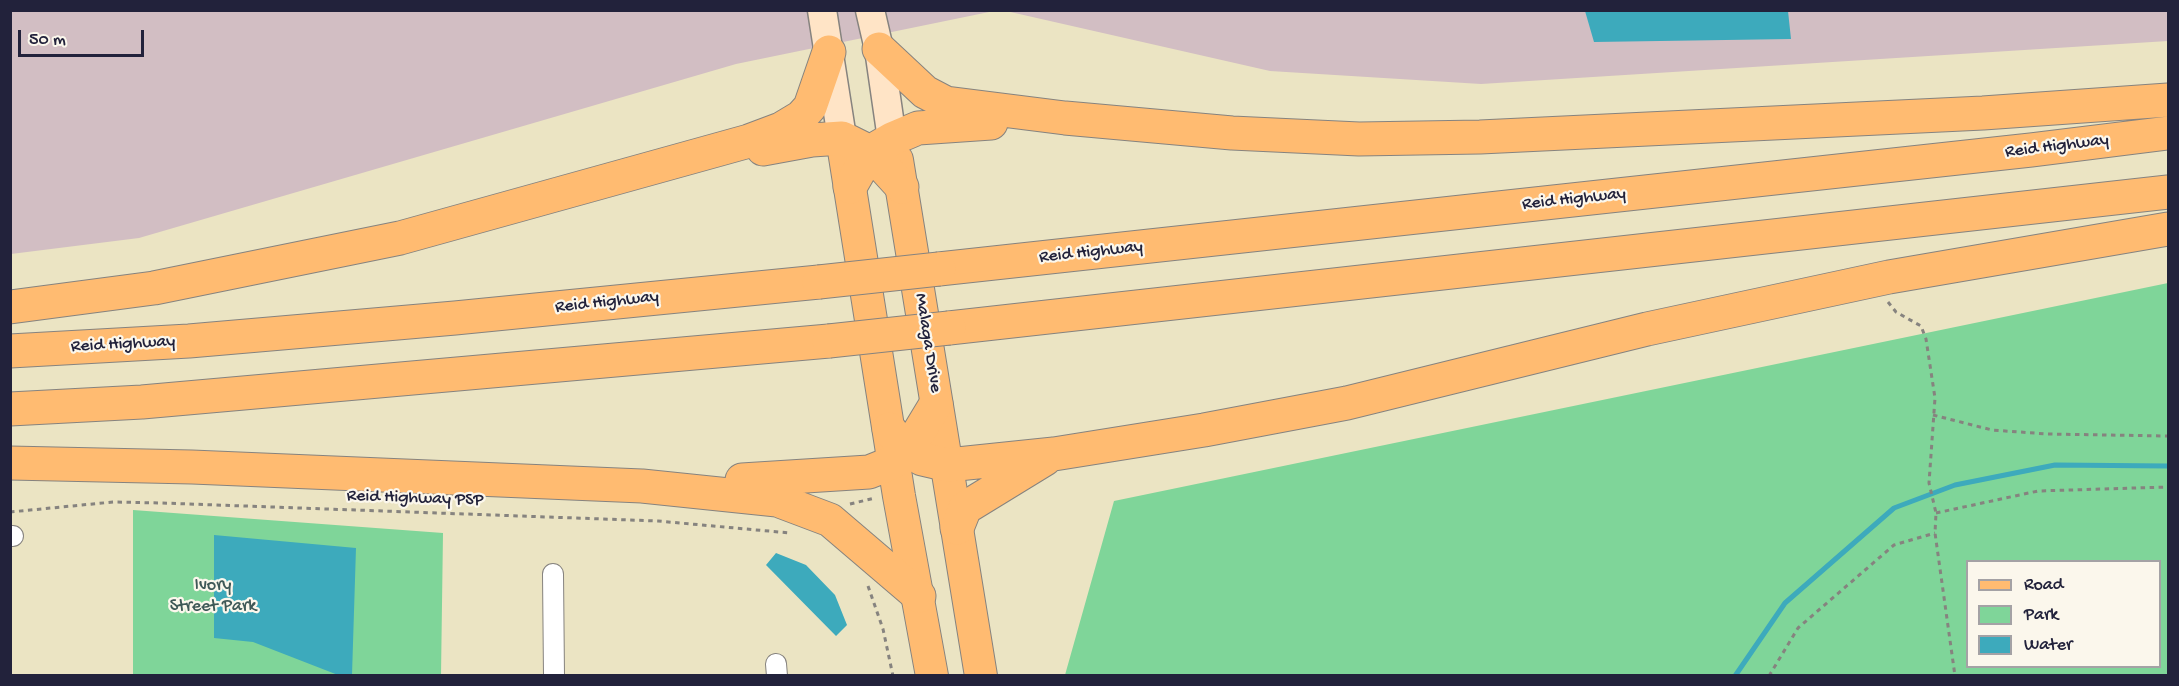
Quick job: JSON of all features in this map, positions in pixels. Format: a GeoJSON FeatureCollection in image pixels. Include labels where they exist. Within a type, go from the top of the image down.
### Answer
{"type":"FeatureCollection","features":[{"type":"Feature","properties":{"kind":"highway"},"geometry":{"type":"LineString","coordinates":[[879,49],[925,92],[946,103],[1065,118],[1232,132],[1359,139],[1480,137],[1983,113],[2169,100]]}},
{"type":"Feature","properties":{"kind":"highway"},"geometry":{"type":"LineString","coordinates":[[10,307],[154,288],[400,238],[675,164],[749,141],[781,129],[801,117],[810,107],[829,52]]}},
{"type":"Feature","properties":{"kind":"highway"},"geometry":{"type":"LineString","coordinates":[[675,164],[812,140],[868,143],[918,128],[1065,118]]}},
{"type":"Feature","properties":{"kind":"highway","name":"Reid Highway"},"geometry":{"type":"LineString","coordinates":[[10,351],[189,341],[444,320],[819,282],[2019,152],[2169,133]]}},
{"type":"Feature","properties":{"kind":"highway"},"geometry":{"type":"LineString","coordinates":[[868,143],[902,187]]}},
{"type":"Feature","properties":{"kind":"highway"},"geometry":{"type":"LineString","coordinates":[[850,187],[868,143]]}},
{"type":"Feature","properties":{"kind":"highway"},"geometry":{"type":"LineString","coordinates":[[10,409],[165,400],[829,341],[2169,192]]}},
{"type":"Feature","properties":{"kind":"highway"},"geometry":{"type":"LineString","coordinates":[[896,446],[922,459],[948,465],[1054,454],[1204,430],[1347,403],[1647,329],[1889,278],[2169,230]]}},
{"type":"Feature","properties":{"kind":"highway"},"geometry":{"type":"LineString","coordinates":[[642,486],[869,472],[896,446],[919,432],[936,404]]}},
{"type":"Feature","properties":{"kind":"highway"},"geometry":{"type":"LineString","coordinates":[[957,528],[965,508],[1054,454]]}},
{"type":"Feature","properties":{"kind":"highway"},"geometry":{"type":"LineString","coordinates":[[10,463],[192,467],[642,486],[777,500],[830,520],[848,533],[919,596]]}},
{"type":"Feature","properties":{"kind":"main road"},"geometry":{"type":"LineString","coordinates":[[822,10],[829,52],[868,143]]}},
{"type":"Feature","properties":{"kind":"main road"},"geometry":{"type":"LineString","coordinates":[[868,143],[879,49],[870,10]]}},
{"type":"Feature","properties":{"kind":"main road"},"geometry":{"type":"LineString","coordinates":[[850,187],[896,446],[932,675]]}},
{"type":"Feature","properties":{"kind":"main road","name":"Malaga Drive"},"geometry":{"type":"LineString","coordinates":[[902,187],[981,675]]}},
{"type":"Feature","properties":{"kind":"street"},"geometry":{"type":"LineString","coordinates":[[553,573],[554,675]]}},
{"type":"Feature","properties":{"kind":"path"},"geometry":{"type":"LineString","coordinates":[[1883,297],[1896,312],[1921,326],[1926,339],[1935,398],[1929,483],[1936,513],[1935,532],[1954,675]]}},
{"type":"Feature","properties":{"kind":"path"},"geometry":{"type":"LineString","coordinates":[[1933,415],[1992,430],[2047,434],[2169,436]]}},
{"type":"Feature","properties":{"kind":"path"},"geometry":{"type":"LineString","coordinates":[[1936,513],[2038,491],[2169,488]]}},
{"type":"Feature","properties":{"kind":"path","name":"Reid Highway PSP"},"geometry":{"type":"LineString","coordinates":[[10,512],[113,502],[162,503],[658,521],[799,534]]}},
{"type":"Feature","properties":{"kind":"path"},"geometry":{"type":"LineString","coordinates":[[1769,675],[1798,628],[1894,545],[1935,532]]}},
{"type":"Feature","properties":{"kind":"path"},"geometry":{"type":"LineString","coordinates":[[866,583],[883,629],[893,675]]}},
{"type":"Feature","properties":{"kind":"shaded area"},"geometry":{"type":"Polygon","coordinates":[[[2168,10],[2168,41],[1481,84],[1270,71],[1006,11],[2168,10]]]}},
{"type":"Feature","properties":{"kind":"shaded area"},"geometry":{"type":"Polygon","coordinates":[[[10,11],[994,11],[736,64],[139,238],[11,254],[10,11]]]}},
{"type":"Feature","properties":{"kind":"green space"},"geometry":{"type":"Polygon","coordinates":[[[2168,283],[2168,675],[1065,675],[1114,501],[2168,283]]]}},
{"type":"Feature","properties":{"kind":"green space","name":"Ivory Street Park"},"geometry":{"type":"Polygon","coordinates":[[[133,510],[443,533],[441,675],[133,675],[133,510]]]}},
{"type":"Feature","properties":{"kind":"water"},"geometry":{"type":"Polygon","coordinates":[[[1585,11],[1788,11],[1791,39],[1594,42],[1585,11]]]}},
{"type":"Feature","properties":{"kind":"water"},"geometry":{"type":"Polygon","coordinates":[[[214,535],[356,548],[352,675],[338,675],[253,642],[214,638],[214,535]]]}},
{"type":"Feature","properties":{"kind":"water"},"geometry":{"type":"Polygon","coordinates":[[[776,553],[806,565],[835,595],[847,625],[836,636],[766,565],[776,553]]]}},
{"type":"Feature","properties":{"kind":"waterway"},"geometry":{"type":"LineString","coordinates":[[1735,676],[1785,603],[1894,508],[1955,485],[2055,465],[2168,466]]}}]}
